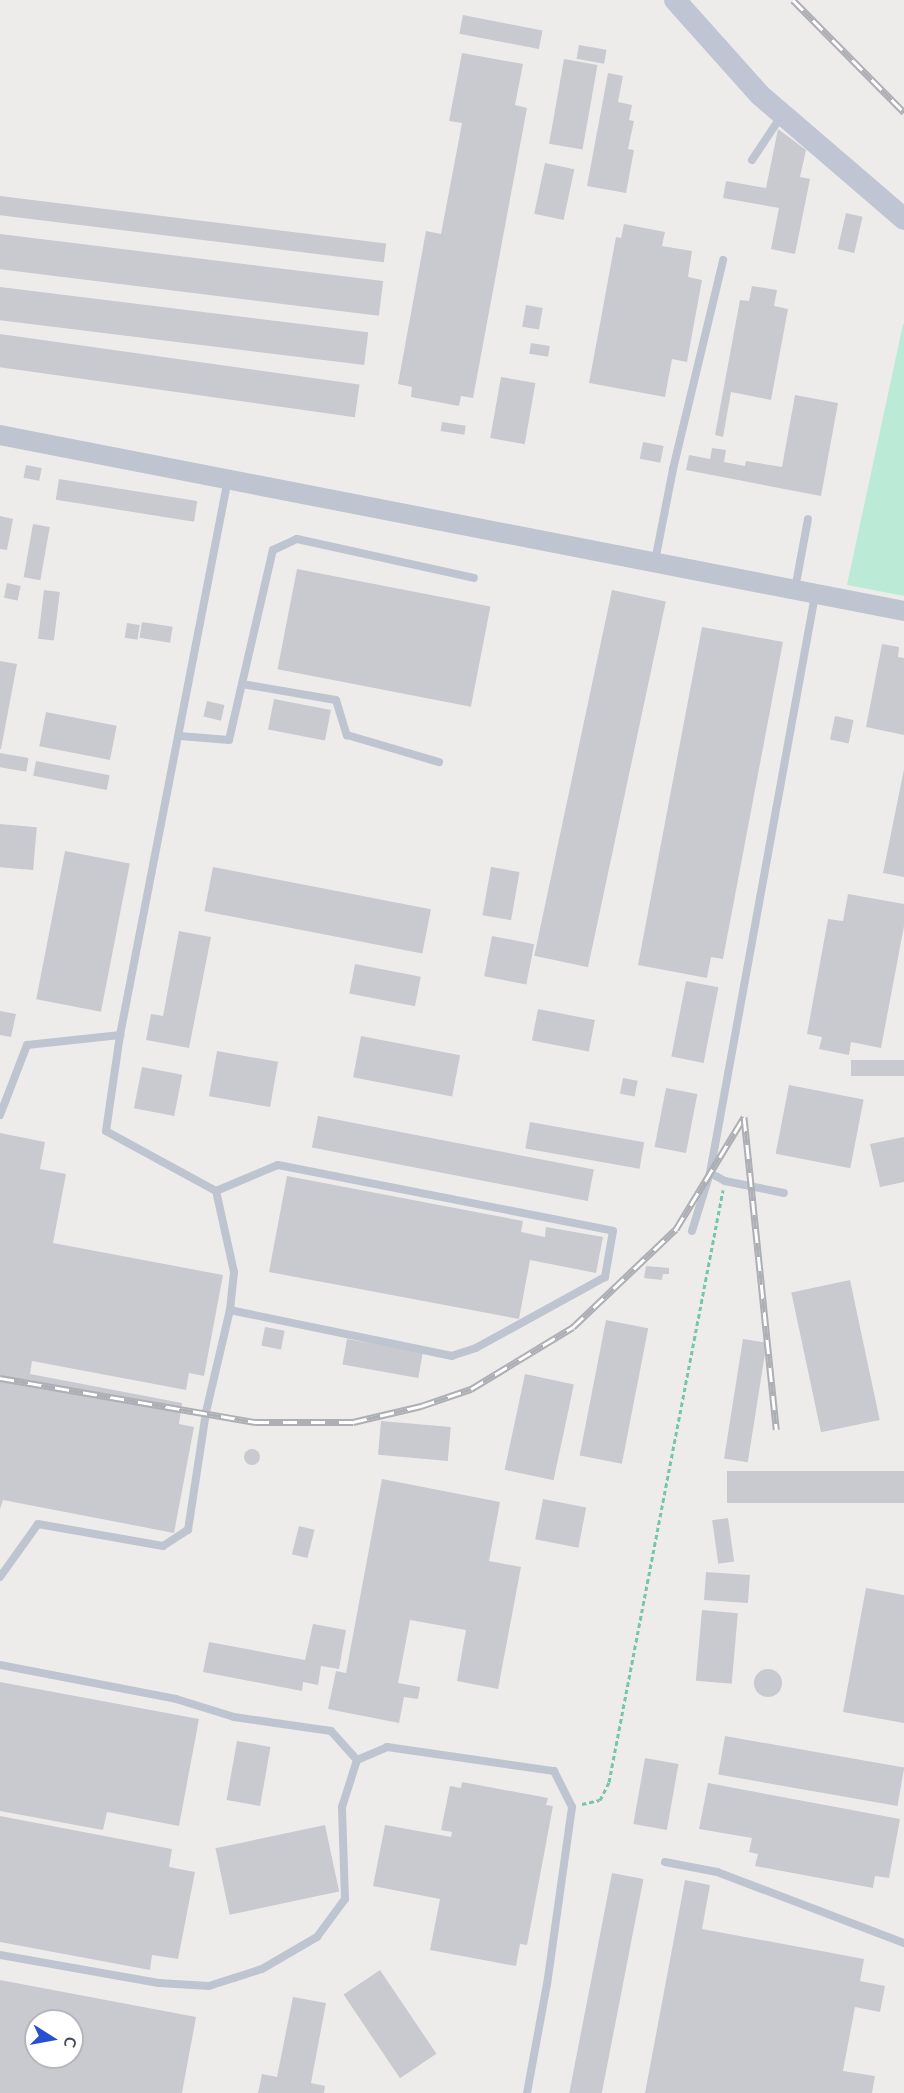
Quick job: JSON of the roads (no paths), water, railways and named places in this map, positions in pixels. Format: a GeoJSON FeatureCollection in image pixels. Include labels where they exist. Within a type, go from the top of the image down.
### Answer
{"type":"FeatureCollection","features":[{"type":"Feature","properties":{"kind":"main road"},"geometry":{"type":"LineString","coordinates":[[675,0],[717,50],[783,114],[904,219]]}},
{"type":"Feature","properties":{"kind":"street"},"geometry":{"type":"LineString","coordinates":[[0,435],[904,611]]}},
{"type":"Feature","properties":{"kind":"lane"},"geometry":{"type":"LineString","coordinates":[[752,160],[783,114]]}},
{"type":"Feature","properties":{"kind":"lane"},"geometry":{"type":"LineString","coordinates":[[655,562],[673,469],[723,260]]}},
{"type":"Feature","properties":{"kind":"lane"},"geometry":{"type":"LineString","coordinates":[[0,1577],[38,1524],[164,1546],[188,1530],[206,1412],[230,1310],[234,1272],[216,1191],[106,1131],[120,1035],[180,736],[228,478]]}},
{"type":"Feature","properties":{"kind":"lane"},"geometry":{"type":"LineString","coordinates":[[795,590],[808,519]]}},
{"type":"Feature","properties":{"kind":"lane"},"geometry":{"type":"LineString","coordinates":[[180,736],[229,740],[273,550],[297,539],[474,578]]}},
{"type":"Feature","properties":{"kind":"lane"},"geometry":{"type":"LineString","coordinates":[[692,1232],[710,1173],[815,594]]}},
{"type":"Feature","properties":{"kind":"lane"},"geometry":{"type":"LineString","coordinates":[[242,684],[336,700],[347,735],[439,762]]}},
{"type":"Feature","properties":{"kind":"lane"},"geometry":{"type":"LineString","coordinates":[[0,1115],[27,1045],[120,1035]]}},
{"type":"Feature","properties":{"kind":"lane"},"geometry":{"type":"LineString","coordinates":[[216,1191],[278,1165],[614,1231],[605,1277],[476,1348],[452,1356],[230,1310]]}},
{"type":"Feature","properties":{"kind":"lane"},"geometry":{"type":"LineString","coordinates":[[710,1173],[725,1181],[784,1193]]}},
{"type":"Feature","properties":{"kind":"lane"},"geometry":{"type":"LineString","coordinates":[[0,1665],[176,1699],[234,1717],[331,1731],[357,1760]]}},
{"type":"Feature","properties":{"kind":"lane"},"geometry":{"type":"LineString","coordinates":[[0,1954],[169,1984],[209,1986],[262,1969],[317,1937],[345,1899],[342,1807],[357,1760],[387,1747],[554,1772],[572,1807],[547,1984],[527,2093]]}},
{"type":"Feature","properties":{"kind":"lane"},"geometry":{"type":"LineString","coordinates":[[664,1862],[717,1872],[904,1943]]}},
{"type":"Feature","properties":{"kind":"railway"},"geometry":{"type":"LineString","coordinates":[[793,0],[904,112]]}},
{"type":"Feature","properties":{"kind":"railway"},"geometry":{"type":"LineString","coordinates":[[0,1378],[255,1422],[353,1422],[421,1406],[471,1389],[573,1327],[676,1229],[744,1117],[776,1429]]}}]}
